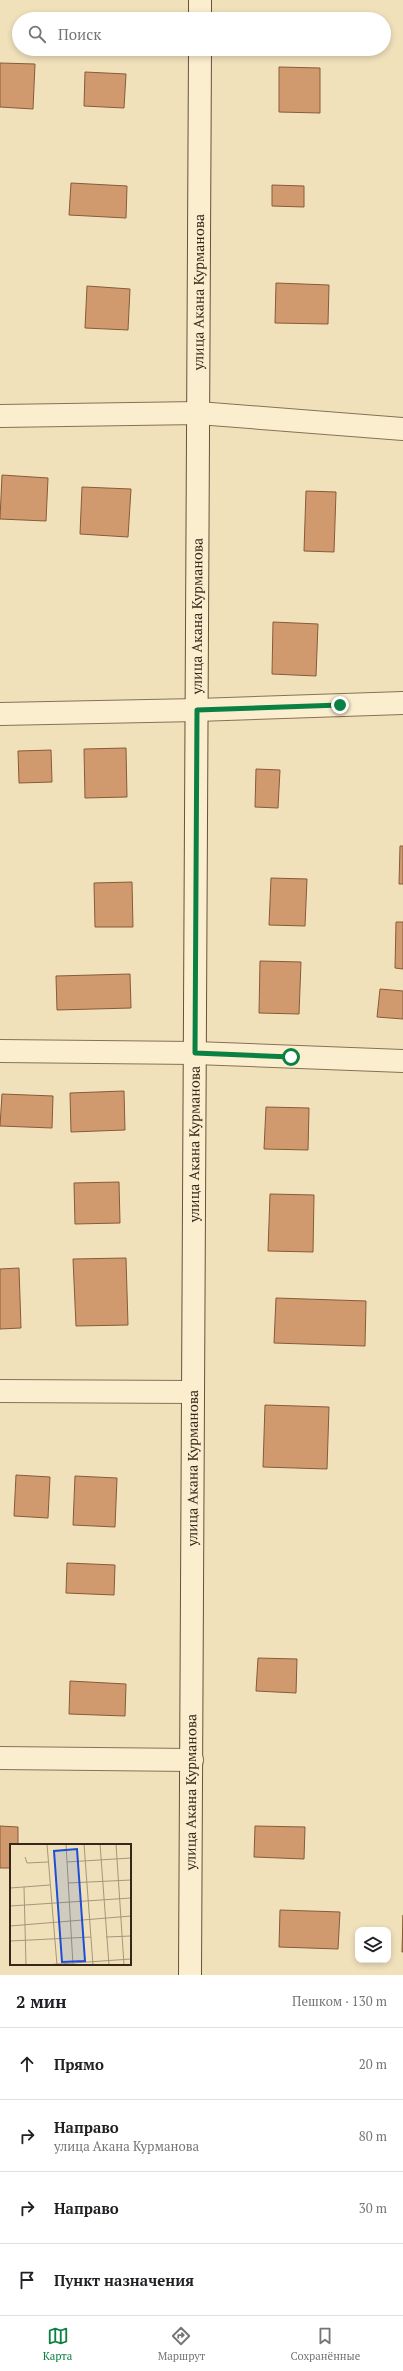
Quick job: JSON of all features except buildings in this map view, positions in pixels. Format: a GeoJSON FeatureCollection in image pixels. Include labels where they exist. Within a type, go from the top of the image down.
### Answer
{"type":"FeatureCollection","features":[{"type":"Feature","properties":{"kind":"main road"},"geometry":{"type":"LineString","coordinates":[[200,0],[200,12]]}},
{"type":"Feature","properties":{"kind":"main road","name":"улица Акана Курманова"},"geometry":{"type":"LineString","coordinates":[[190,1975],[200,56]]}},
{"type":"Feature","properties":{"kind":"main road"},"geometry":{"type":"LineString","coordinates":[[0,416],[198,413],[403,429]]}},
{"type":"Feature","properties":{"kind":"main road"},"geometry":{"type":"LineString","coordinates":[[0,714],[197,710],[403,703]]}},
{"type":"Feature","properties":{"kind":"main road"},"geometry":{"type":"LineString","coordinates":[[0,1051],[195,1053],[403,1061]]}},
{"type":"Feature","properties":{"kind":"main road"},"geometry":{"type":"LineString","coordinates":[[0,1391],[193,1392]]}},
{"type":"Feature","properties":{"kind":"main road"},"geometry":{"type":"LineString","coordinates":[[0,1758],[192,1760]]}},
{"type":"Feature","properties":{"kind":"route"},"geometry":{"type":"LineString","coordinates":[[291,1057],[195,1053],[197,710],[340,705]]}}]}
